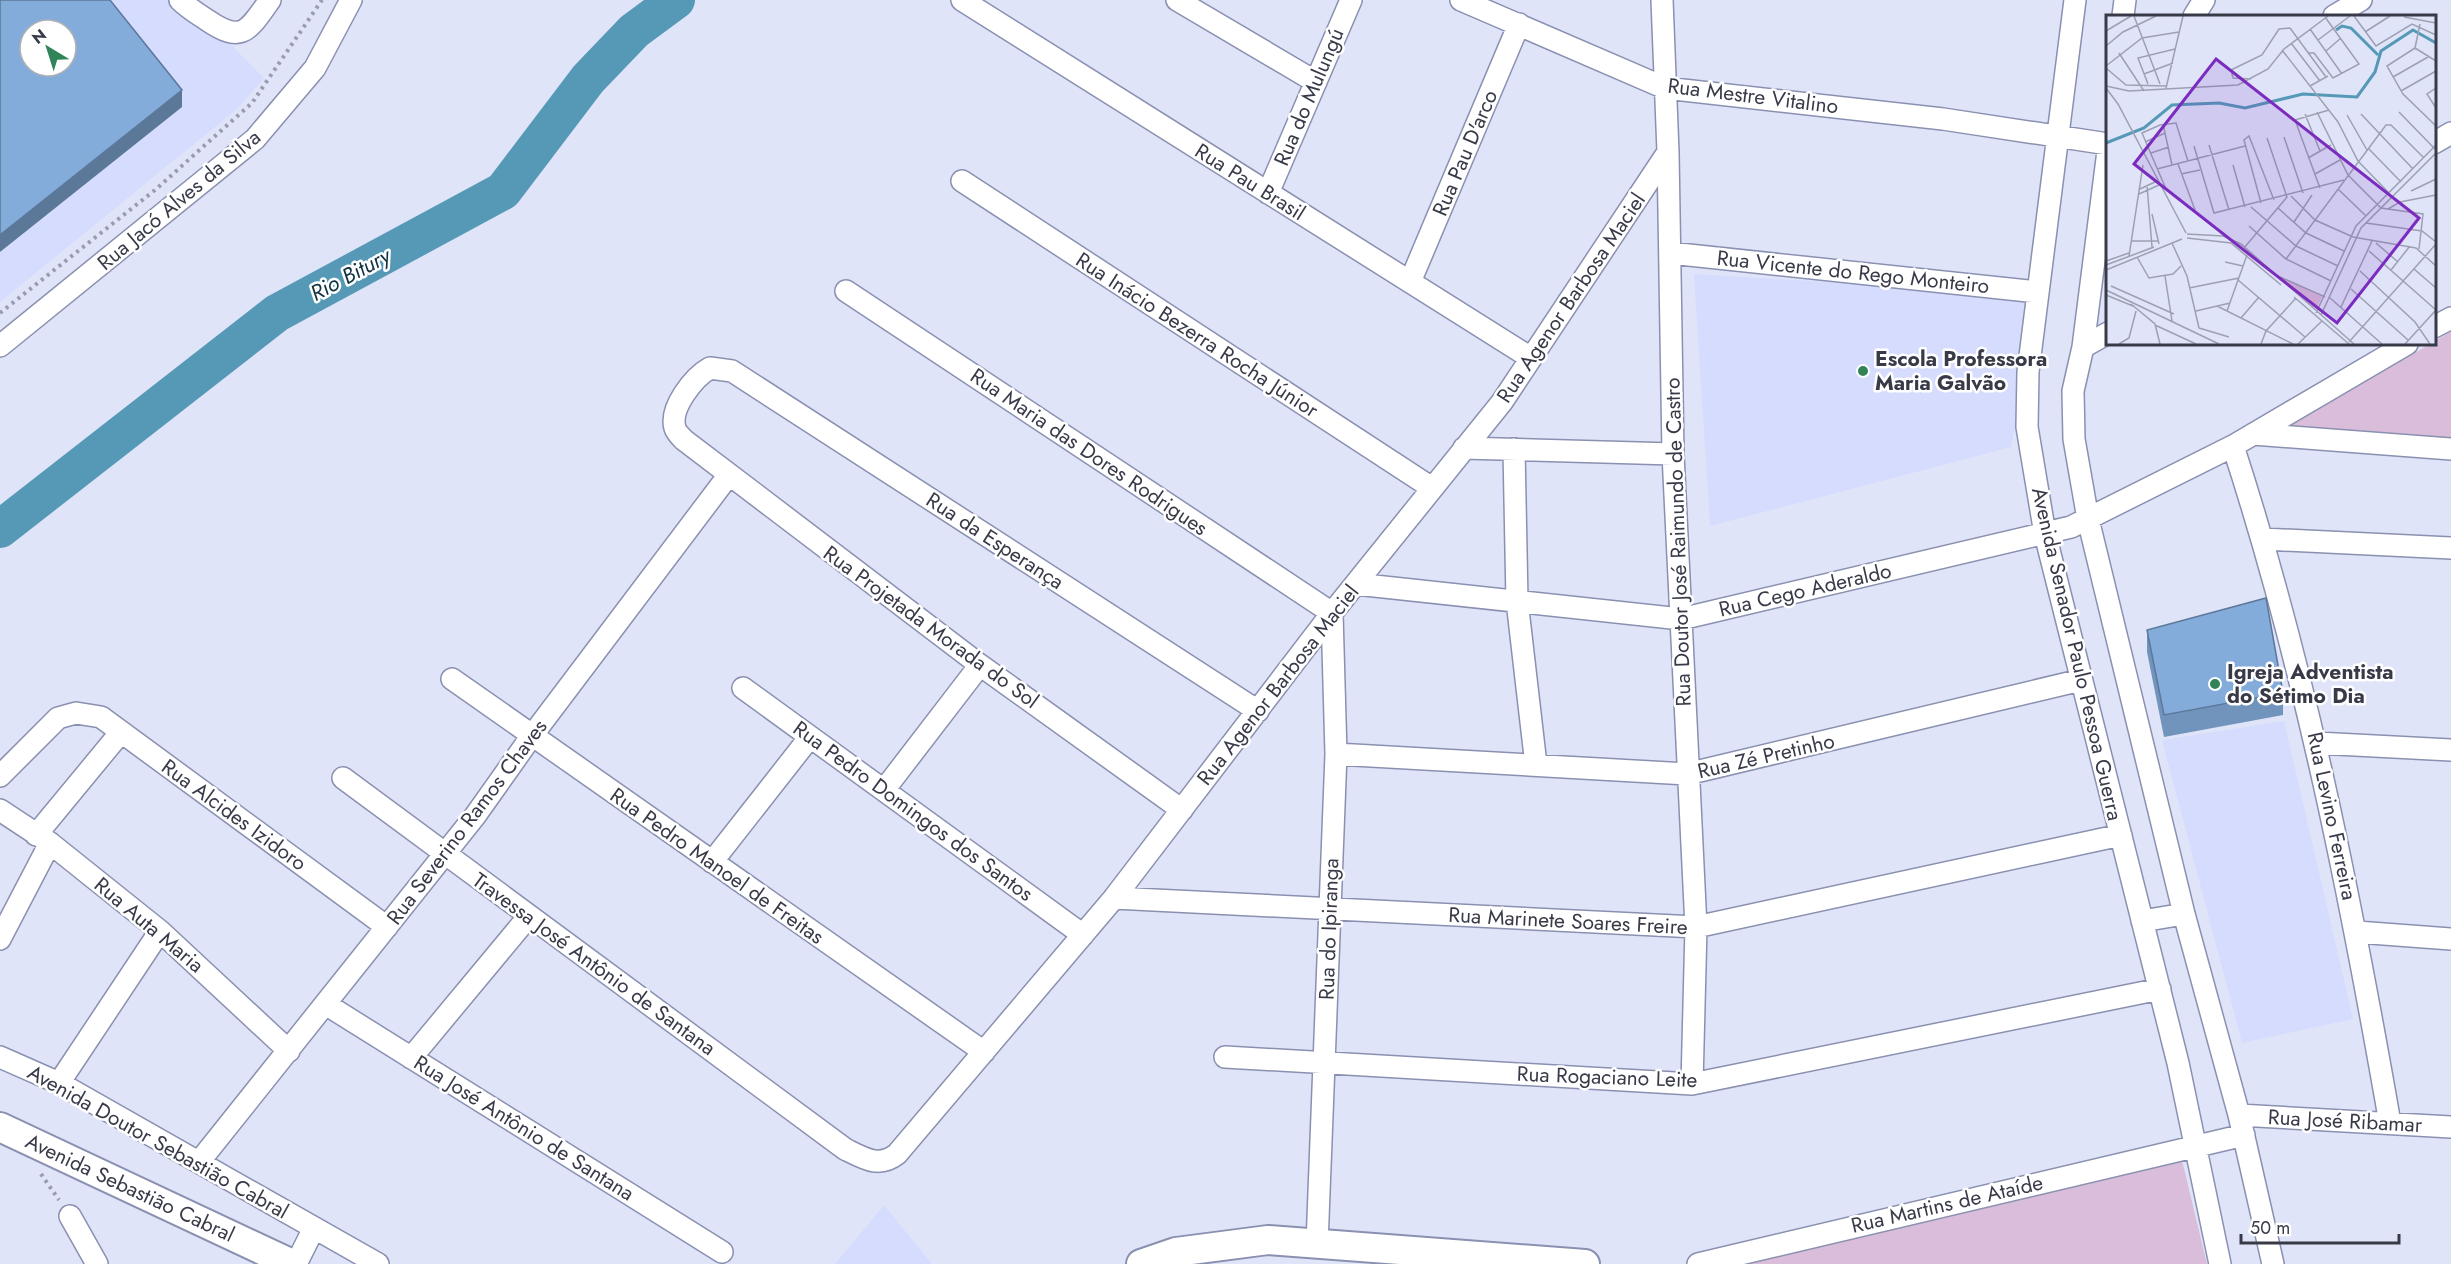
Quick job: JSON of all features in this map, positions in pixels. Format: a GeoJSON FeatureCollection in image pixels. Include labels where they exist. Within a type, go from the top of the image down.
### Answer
{"type":"FeatureCollection","features":[{"type":"Feature","properties":{"kind":"main road","name":"Avenida Sebastião Cabral"},"geometry":{"type":"LineString","coordinates":[[0,1127],[280,1261]]}},
{"type":"Feature","properties":{"kind":"main road"},"geometry":{"type":"LineString","coordinates":[[1141,1264],[1176,1252],[1279,1252],[1317,1244],[1370,1256],[1585,1264]]}},
{"type":"Feature","properties":{"kind":"street"},"geometry":{"type":"LineString","coordinates":[[180,0],[226,33],[237,34],[245,29],[270,0]]}},
{"type":"Feature","properties":{"kind":"street","name":"Rua Jacó Alves da Silva"},"geometry":{"type":"LineString","coordinates":[[0,346],[255,139],[315,68],[351,0]]}},
{"type":"Feature","properties":{"kind":"street"},"geometry":{"type":"LineString","coordinates":[[1177,0],[1316,82]]}},
{"type":"Feature","properties":{"kind":"street","name":"Rua do Mulungú"},"geometry":{"type":"LineString","coordinates":[[1268,193],[1351,0]]}},
{"type":"Feature","properties":{"kind":"street","name":"Rua Mestre Vitalino"},"geometry":{"type":"LineString","coordinates":[[1461,0],[1665,88],[1943,119],[2106,144]]}},
{"type":"Feature","properties":{"kind":"street","name":"Rua Doutor José Raimundo de Castro"},"geometry":{"type":"LineString","coordinates":[[1662,0],[1668,152],[1673,454],[1696,927],[1692,1084]]}},
{"type":"Feature","properties":{"kind":"street","name":"Avenida Senador Paulo Pessoa Guerra"},"geometry":{"type":"LineString","coordinates":[[2076,0],[2060,136],[2037,292],[2028,372],[2027,427],[2045,534],[2160,989],[2220,1264]]}},
{"type":"Feature","properties":{"kind":"street"},"geometry":{"type":"LineString","coordinates":[[2123,15],[2125,0]]}},
{"type":"Feature","properties":{"kind":"street"},"geometry":{"type":"LineString","coordinates":[[2195,15],[2204,0]]}},
{"type":"Feature","properties":{"kind":"street"},"geometry":{"type":"LineString","coordinates":[[2336,15],[2361,0]]}},
{"type":"Feature","properties":{"kind":"street","name":"Rua Pau Brasil"},"geometry":{"type":"LineString","coordinates":[[965,3],[1531,358]]}},
{"type":"Feature","properties":{"kind":"street","name":"Rua Pau D'arco"},"geometry":{"type":"LineString","coordinates":[[1410,282],[1519,24]]}},
{"type":"Feature","properties":{"kind":"street"},"geometry":{"type":"LineString","coordinates":[[2436,142],[2451,133]]}},
{"type":"Feature","properties":{"kind":"street","name":"Rua Agenor Barbosa Maciel"},"geometry":{"type":"LineString","coordinates":[[845,1149],[878,1163],[887,1162],[897,1154],[1114,898],[1332,614],[1502,402],[1668,152]]}},
{"type":"Feature","properties":{"kind":"street","name":"Avenida Senador Paulo Pessoa Guerra"},"geometry":{"type":"LineString","coordinates":[[2106,167],[2083,347],[2073,391],[2072,418],[2079,523],[2241,1125],[2273,1264]]}},
{"type":"Feature","properties":{"kind":"street","name":"Rua Inácio Bezerra Rocha Júnior"},"geometry":{"type":"LineString","coordinates":[[962,181],[1432,488]]}},
{"type":"Feature","properties":{"kind":"street","name":"Rua Vicente do Rego Monteiro"},"geometry":{"type":"LineString","coordinates":[[1670,253],[2037,292]]}},
{"type":"Feature","properties":{"kind":"street","name":"Rua Maria das Dores Rodrigues"},"geometry":{"type":"LineString","coordinates":[[846,291],[1332,614]]}},
{"type":"Feature","properties":{"kind":"street"},"geometry":{"type":"LineString","coordinates":[[2436,326],[2451,318]]}},
{"type":"Feature","properties":{"kind":"street"},"geometry":{"type":"LineString","coordinates":[[2083,347],[2106,334]]}},
{"type":"Feature","properties":{"kind":"street","name":"Rua Cego Aderaldo"},"geometry":{"type":"LineString","coordinates":[[1356,584],[1681,619],[2045,534],[2079,523],[2233,446],[2405,345]]}},
{"type":"Feature","properties":{"kind":"street","name":"Rua da Esperança"},"geometry":{"type":"LineString","coordinates":[[684,440],[675,428],[675,414],[694,381],[710,368],[732,371],[1258,711]]}},
{"type":"Feature","properties":{"kind":"street"},"geometry":{"type":"LineString","coordinates":[[2253,434],[2451,449]]}},
{"type":"Feature","properties":{"kind":"street","name":"Rua Projetada Morada do Sol"},"geometry":{"type":"LineString","coordinates":[[684,440],[728,476],[980,665],[1182,810]]}},
{"type":"Feature","properties":{"kind":"street","name":"Rua Levino Ferreira"},"geometry":{"type":"LineString","coordinates":[[2233,446],[2263,539],[2317,743],[2357,932],[2390,1123]]}},
{"type":"Feature","properties":{"kind":"street"},"geometry":{"type":"LineString","coordinates":[[1464,448],[1673,454]]}},
{"type":"Feature","properties":{"kind":"street"},"geometry":{"type":"LineString","coordinates":[[1514,449],[1517,602],[1536,765]]}},
{"type":"Feature","properties":{"kind":"street","name":"Rua Severino Ramos Chaves"},"geometry":{"type":"LineString","coordinates":[[199,1162],[327,1005],[445,854],[728,476]]}},
{"type":"Feature","properties":{"kind":"street"},"geometry":{"type":"LineString","coordinates":[[2263,539],[2451,548]]}},
{"type":"Feature","properties":{"kind":"street","name":"Rua do Ipiranga"},"geometry":{"type":"LineString","coordinates":[[1317,1244],[1336,753],[1332,614]]}},
{"type":"Feature","properties":{"kind":"street"},"geometry":{"type":"LineString","coordinates":[[884,790],[980,665]]}},
{"type":"Feature","properties":{"kind":"street","name":"Rua Pedro Manoel de Freitas"},"geometry":{"type":"LineString","coordinates":[[452,679],[531,737],[984,1052]]}},
{"type":"Feature","properties":{"kind":"street","name":"Rua Zé Pretinho"},"geometry":{"type":"LineString","coordinates":[[1336,753],[1688,774],[2081,680]]}},
{"type":"Feature","properties":{"kind":"street","name":"Rua Pedro Domingos dos Santos"},"geometry":{"type":"LineString","coordinates":[[743,688],[1083,935]]}},
{"type":"Feature","properties":{"kind":"street","name":"Rua Alcides Izidoro"},"geometry":{"type":"LineString","coordinates":[[0,776],[58,718],[76,713],[101,717],[387,927]]}},
{"type":"Feature","properties":{"kind":"street"},"geometry":{"type":"LineString","coordinates":[[0,939],[43,839],[121,732]]}},
{"type":"Feature","properties":{"kind":"street"},"geometry":{"type":"LineString","coordinates":[[712,862],[810,737]]}},
{"type":"Feature","properties":{"kind":"street"},"geometry":{"type":"LineString","coordinates":[[2317,743],[2451,750]]}},
{"type":"Feature","properties":{"kind":"street","name":"Travessa José Antônio de Santana"},"geometry":{"type":"LineString","coordinates":[[343,778],[845,1149]]}},
{"type":"Feature","properties":{"kind":"street","name":"Rua Auta Maria"},"geometry":{"type":"LineString","coordinates":[[0,810],[43,839],[160,931],[289,1051]]}},
{"type":"Feature","properties":{"kind":"street","name":"Rua Marinete Soares Freire"},"geometry":{"type":"LineString","coordinates":[[1114,898],[1696,927],[2121,835]]}},
{"type":"Feature","properties":{"kind":"street"},"geometry":{"type":"LineString","coordinates":[[2142,921],[2184,914]]}},
{"type":"Feature","properties":{"kind":"street"},"geometry":{"type":"LineString","coordinates":[[411,1058],[529,916]]}},
{"type":"Feature","properties":{"kind":"street"},"geometry":{"type":"LineString","coordinates":[[59,1083],[160,931]]}},
{"type":"Feature","properties":{"kind":"street"},"geometry":{"type":"LineString","coordinates":[[2357,932],[2451,939]]}},
{"type":"Feature","properties":{"kind":"street","name":"Rua Rogaciano Leite"},"geometry":{"type":"LineString","coordinates":[[1225,1057],[1692,1084],[2160,989]]}},
{"type":"Feature","properties":{"kind":"street","name":"Rua José Antônio de Santana"},"geometry":{"type":"LineString","coordinates":[[327,1005],[722,1252]]}},
{"type":"Feature","properties":{"kind":"street","name":"Avenida Doutor Sebastião Cabral"},"geometry":{"type":"LineString","coordinates":[[0,1057],[59,1083],[378,1264]]}},
{"type":"Feature","properties":{"kind":"street","name":"Rua José Ribamar"},"geometry":{"type":"LineString","coordinates":[[2195,1145],[2241,1125],[2390,1123],[2451,1127]]}},
{"type":"Feature","properties":{"kind":"street","name":"Rua Martins de Ataíde"},"geometry":{"type":"LineString","coordinates":[[1698,1264],[2195,1145]]}},
{"type":"Feature","properties":{"kind":"street"},"geometry":{"type":"LineString","coordinates":[[70,1216],[98,1264]]}},
{"type":"Feature","properties":{"kind":"street"},"geometry":{"type":"LineString","coordinates":[[280,1261],[314,1228]]}},
{"type":"Feature","properties":{"kind":"path","name":"Rua Jacó Alves da Silva"},"geometry":{"type":"LineString","coordinates":[[0,313],[155,190],[252,103],[322,0]]}},
{"type":"Feature","properties":{"kind":"shaded area"},"geometry":{"type":"Polygon","coordinates":[[[0,0],[187,0],[264,78],[237,109],[0,302],[0,0]]]}},
{"type":"Feature","properties":{"kind":"shaded area","name":"Escola Professora Maria Galvão"},"geometry":{"type":"Polygon","coordinates":[[[1694,274],[2042,295],[2011,447],[1710,526],[1694,274]]]}},
{"type":"Feature","properties":{"kind":"shaded area"},"geometry":{"type":"Polygon","coordinates":[[[2451,331],[2451,438],[2290,426],[2428,345],[2436,345],[2436,340],[2451,331]]]}},
{"type":"Feature","properties":{"kind":"shaded area"},"geometry":{"type":"Polygon","coordinates":[[[2284,721],[2353,1019],[2242,1043],[2162,740],[2284,721]]]}},
{"type":"Feature","properties":{"kind":"shaded area"},"geometry":{"type":"Polygon","coordinates":[[[2181,1156],[2207,1264],[1743,1264],[2181,1156]]]}},
{"type":"Feature","properties":{"kind":"shaded area"},"geometry":{"type":"Polygon","coordinates":[[[884,1205],[932,1264],[835,1264],[884,1205]]]}},
{"type":"Feature","properties":{"kind":"building"},"geometry":{"type":"Polygon","coordinates":[[[0,0],[110,0],[182,90],[0,235],[0,0]]]}},
{"type":"Feature","properties":{"kind":"building","name":"Igreja Adventista do Sétimo Dia"},"geometry":{"type":"Polygon","coordinates":[[[2266,598],[2283,693],[2164,715],[2147,630],[2266,598]]]}},
{"type":"Feature","properties":{"kind":"waterway","name":"Rio Bitury"},"geometry":{"type":"LineString","coordinates":[[0,529],[277,313],[503,191],[588,79],[634,31],[676,0]]}},
{"type":"Feature","properties":{"kind":"place","name":"Escola Professora Maria Galvão"},"geometry":{"type":"Point","coordinates":[1863,371]}},
{"type":"Feature","properties":{"kind":"place","name":"Igreja Adventista do Sétimo Dia"},"geometry":{"type":"Point","coordinates":[2215,684]}}]}
